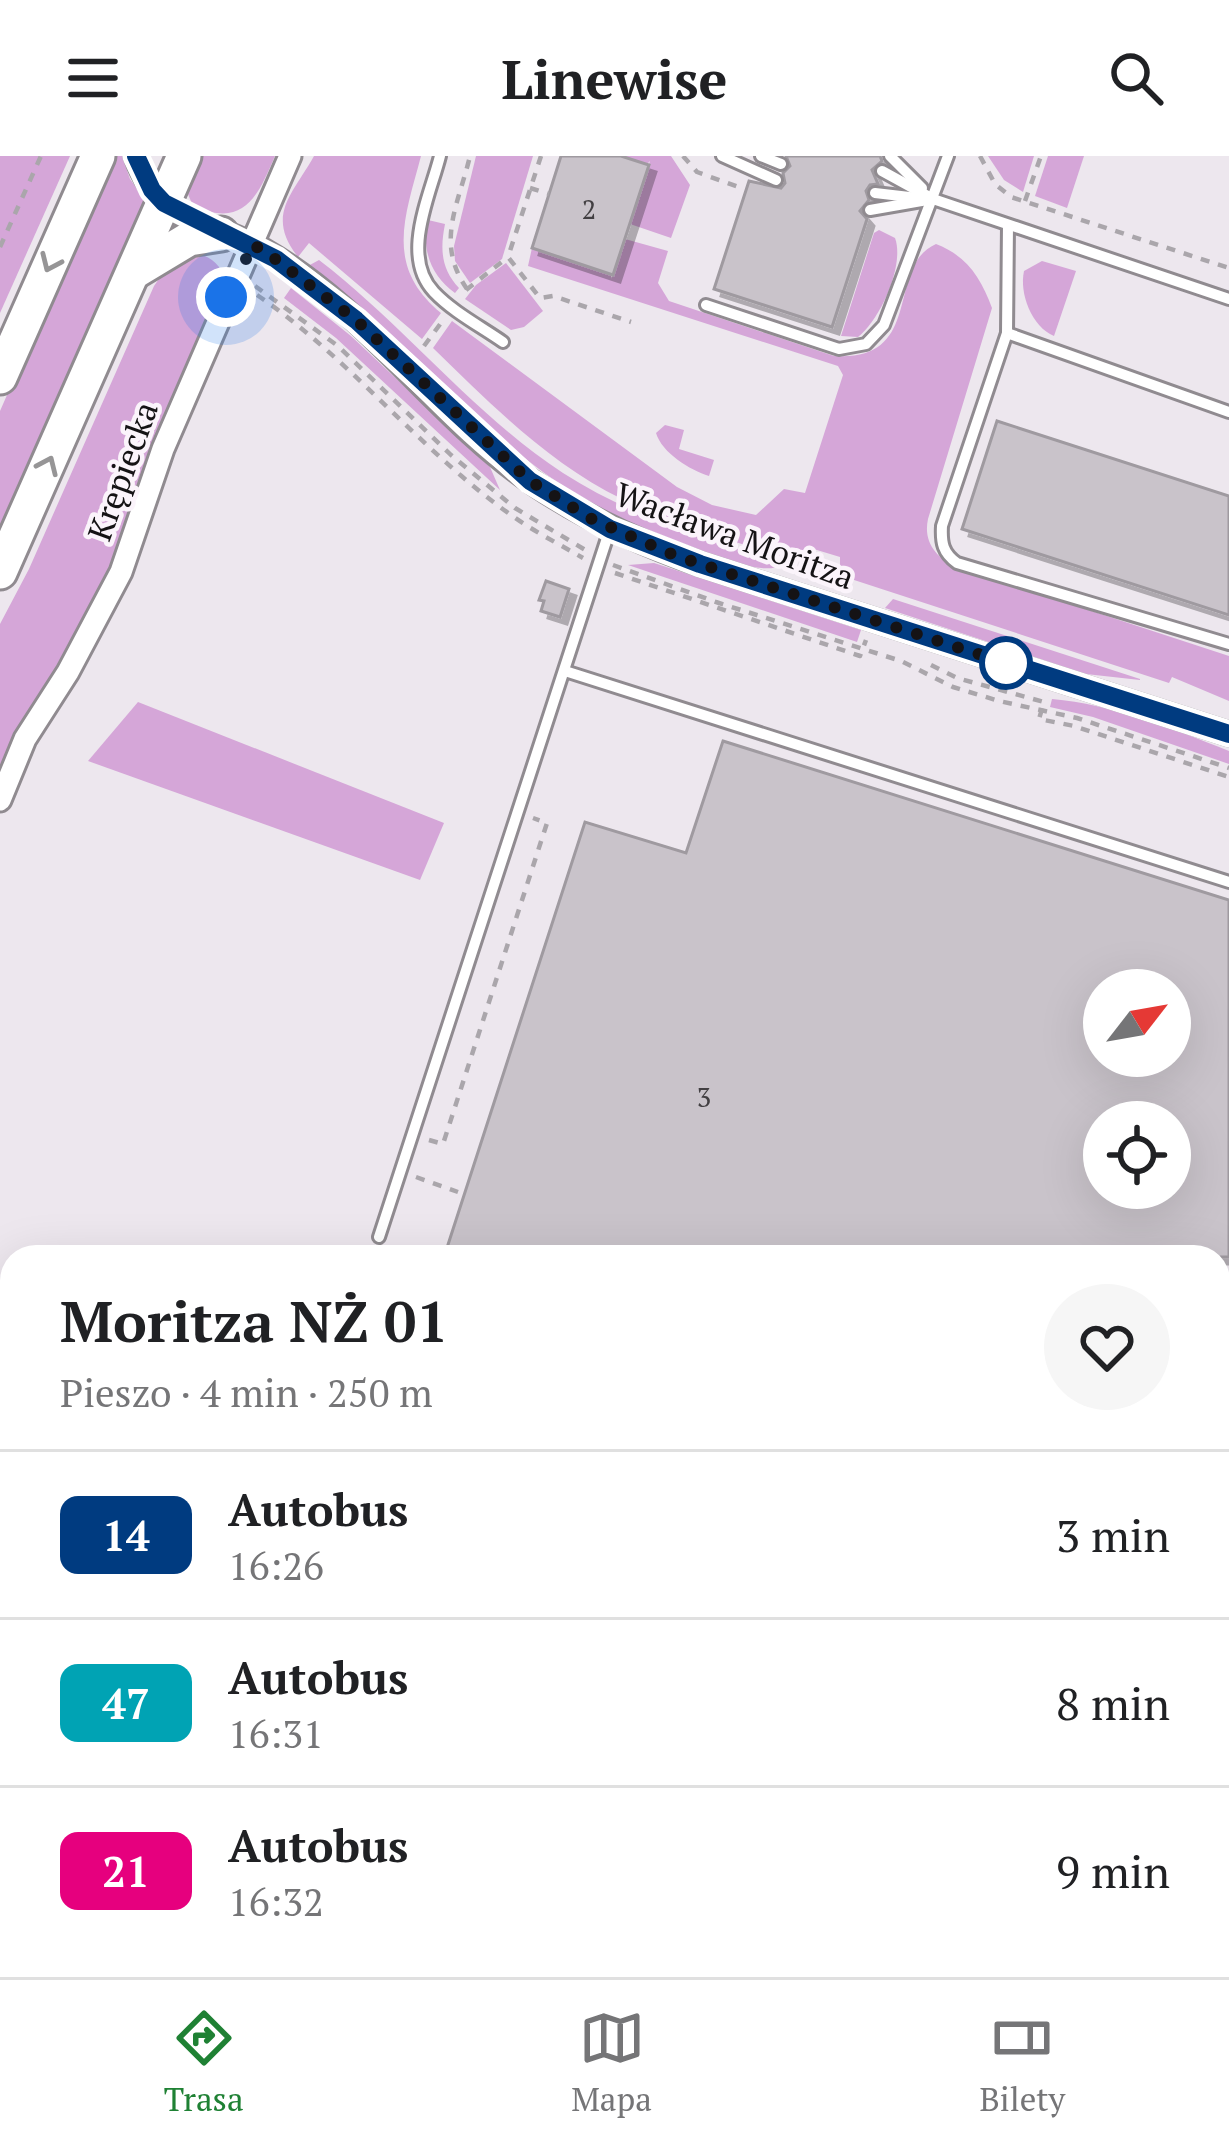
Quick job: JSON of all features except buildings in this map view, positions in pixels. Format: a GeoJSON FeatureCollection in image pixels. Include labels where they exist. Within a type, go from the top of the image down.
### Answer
{"type":"FeatureCollection","features":[{"type":"Feature","properties":{"kind":"main road"},"geometry":{"type":"LineString","coordinates":[[0,377],[98,156]]}},
{"type":"Feature","properties":{"kind":"main road"},"geometry":{"type":"LineString","coordinates":[[0,572],[184,156]]}},
{"type":"Feature","properties":{"kind":"main road"},"geometry":{"type":"LineString","coordinates":[[133,273],[189,239],[236,240]]}},
{"type":"Feature","properties":{"kind":"street"},"geometry":{"type":"LineString","coordinates":[[136,156],[152,190],[164,203]]}},
{"type":"Feature","properties":{"kind":"street","name":"Krępiecka"},"geometry":{"type":"LineString","coordinates":[[0,800],[25,740],[121,572],[163,448],[226,297],[237,282],[236,240],[290,156]]}},
{"type":"Feature","properties":{"kind":"street","name":"Wacława Moritza"},"geometry":{"type":"LineString","coordinates":[[164,203],[276,259],[356,320],[530,481],[610,529],[700,564],[1229,734]]}},
{"type":"Feature","properties":{"kind":"lane"},"geometry":{"type":"LineString","coordinates":[[440,156],[420,230],[420,266],[439,297],[503,342]]}},
{"type":"Feature","properties":{"kind":"lane"},"geometry":{"type":"LineString","coordinates":[[722,156],[776,180]]}},
{"type":"Feature","properties":{"kind":"lane"},"geometry":{"type":"LineString","coordinates":[[761,156],[782,164]]}},
{"type":"Feature","properties":{"kind":"lane"},"geometry":{"type":"LineString","coordinates":[[890,156],[933,199]]}},
{"type":"Feature","properties":{"kind":"lane"},"geometry":{"type":"LineString","coordinates":[[706,305],[839,349],[866,344],[884,325],[948,156]]}},
{"type":"Feature","properties":{"kind":"lane"},"geometry":{"type":"LineString","coordinates":[[882,171],[933,199],[1229,299]]}},
{"type":"Feature","properties":{"kind":"lane"},"geometry":{"type":"LineString","coordinates":[[875,193],[933,199]]}},
{"type":"Feature","properties":{"kind":"lane"},"geometry":{"type":"LineString","coordinates":[[870,210],[933,199]]}},
{"type":"Feature","properties":{"kind":"lane"},"geometry":{"type":"LineString","coordinates":[[1008,225],[1007,333],[942,526],[941,542],[947,556],[957,563],[1229,644]]}},
{"type":"Feature","properties":{"kind":"lane"},"geometry":{"type":"LineString","coordinates":[[1007,333],[1229,412]]}},
{"type":"Feature","properties":{"kind":"lane"},"geometry":{"type":"LineString","coordinates":[[379,1237],[610,529]]}},
{"type":"Feature","properties":{"kind":"lane"},"geometry":{"type":"LineString","coordinates":[[565,671],[1229,882]]}},
{"type":"Feature","properties":{"kind":"path"},"geometry":{"type":"LineString","coordinates":[[0,247],[41,156]]}},
{"type":"Feature","properties":{"kind":"path"},"geometry":{"type":"LineString","coordinates":[[467,289],[451,263],[448,246],[470,156]]}},
{"type":"Feature","properties":{"kind":"path"},"geometry":{"type":"LineString","coordinates":[[541,156],[508,256],[540,298],[554,296],[632,322]]}},
{"type":"Feature","properties":{"kind":"path"},"geometry":{"type":"LineString","coordinates":[[683,156],[697,172],[744,189]]}},
{"type":"Feature","properties":{"kind":"path"},"geometry":{"type":"LineString","coordinates":[[980,156],[995,184],[1011,197],[1229,268]]}},
{"type":"Feature","properties":{"kind":"path"},"geometry":{"type":"LineString","coordinates":[[1025,201],[1041,156]]}},
{"type":"Feature","properties":{"kind":"path"},"geometry":{"type":"LineString","coordinates":[[530,188],[549,194]]}},
{"type":"Feature","properties":{"kind":"path"},"geometry":{"type":"LineString","coordinates":[[237,282],[338,357],[446,461],[511,515],[599,567],[860,656],[867,638]]}},
{"type":"Feature","properties":{"kind":"path"},"geometry":{"type":"LineString","coordinates":[[271,304],[284,286]]}},
{"type":"Feature","properties":{"kind":"path"},"geometry":{"type":"LineString","coordinates":[[926,662],[957,678],[1044,703],[1040,719],[1092,731],[1229,777]]}},
{"type":"Feature","properties":{"kind":"path"},"geometry":{"type":"LineString","coordinates":[[428,1139],[443,1144],[547,823],[518,812]]}},
{"type":"Feature","properties":{"kind":"path"},"geometry":{"type":"LineString","coordinates":[[422,1158],[416,1178],[458,1192]]}},
{"type":"Feature","properties":{"kind":"shaded area"},"geometry":{"type":"Polygon","coordinates":[[[0,156],[70,156],[0,313],[0,156]]]}},
{"type":"Feature","properties":{"kind":"shaded area"},"geometry":{"type":"Polygon","coordinates":[[[112,156],[122,156],[130,179],[149,205],[0,541],[0,411],[112,156]]]}},
{"type":"Feature","properties":{"kind":"shaded area"},"geometry":{"type":"Polygon","coordinates":[[[202,156],[275,156],[255,196],[237,211],[225,213],[193,206],[187,192],[202,156]]]}},
{"type":"Feature","properties":{"kind":"shaded area"},"geometry":{"type":"Polygon","coordinates":[[[314,156],[421,156],[405,220],[405,259],[423,295],[441,313],[422,339],[309,243],[298,257],[288,242],[283,217],[286,205],[314,156]]]}},
{"type":"Feature","properties":{"kind":"shaded area"},"geometry":{"type":"Polygon","coordinates":[[[476,156],[533,156],[502,259],[470,283],[455,261],[454,246],[476,156]]]}},
{"type":"Feature","properties":{"kind":"shaded area"},"geometry":{"type":"Polygon","coordinates":[[[621,156],[671,156],[690,185],[671,238],[630,224],[650,161],[621,156]]]}},
{"type":"Feature","properties":{"kind":"shaded area"},"geometry":{"type":"Polygon","coordinates":[[[988,156],[1034,156],[1023,192],[1004,180],[988,156]]]}},
{"type":"Feature","properties":{"kind":"shaded area"},"geometry":{"type":"Polygon","coordinates":[[[1048,156],[1084,156],[1067,208],[1035,196],[1048,156]]]}},
{"type":"Feature","properties":{"kind":"shaded area"},"geometry":{"type":"Polygon","coordinates":[[[428,220],[445,224],[443,258],[459,288],[455,293],[430,261],[428,220]]]}},
{"type":"Feature","properties":{"kind":"shaded area"},"geometry":{"type":"Polygon","coordinates":[[[879,230],[895,238],[897,249],[888,291],[858,337],[841,336],[874,233],[879,230]]]}},
{"type":"Feature","properties":{"kind":"shaded area"},"geometry":{"type":"Polygon","coordinates":[[[625,239],[668,251],[658,283],[669,301],[834,356],[863,354],[882,344],[893,329],[921,255],[936,244],[956,255],[978,278],[992,308],[928,519],[927,535],[933,548],[957,567],[1229,656],[1229,701],[1172,677],[1169,683],[851,579],[840,570],[840,557],[807,547],[800,557],[779,556],[641,508],[545,450],[433,348],[452,321],[677,487],[712,505],[756,515],[784,489],[805,493],[843,375],[838,366],[528,266],[532,248],[611,274],[611,279],[625,239]]]}},
{"type":"Feature","properties":{"kind":"shaded area"},"geometry":{"type":"Polygon","coordinates":[[[192,253],[213,261],[226,280],[117,559],[0,781],[0,624],[154,286],[163,273],[192,253]]]}},
{"type":"Feature","properties":{"kind":"shaded area"},"geometry":{"type":"Polygon","coordinates":[[[319,260],[499,424],[563,473],[643,515],[785,565],[755,567],[683,544],[617,516],[554,480],[477,418],[308,266],[319,260]]]}},
{"type":"Feature","properties":{"kind":"shaded area"},"geometry":{"type":"Polygon","coordinates":[[[1042,261],[1076,271],[1054,336],[1034,318],[1023,290],[1024,271],[1042,261]]]}},
{"type":"Feature","properties":{"kind":"shaded area"},"geometry":{"type":"Polygon","coordinates":[[[506,263],[543,311],[524,327],[511,330],[465,299],[506,263]]]}},
{"type":"Feature","properties":{"kind":"shaded area"},"geometry":{"type":"Polygon","coordinates":[[[291,288],[351,336],[490,467],[500,490],[336,338],[284,298],[291,288]]]}},
{"type":"Feature","properties":{"kind":"shaded area"},"geometry":{"type":"Polygon","coordinates":[[[665,425],[684,430],[679,449],[714,460],[709,476],[670,454],[656,433],[665,425]]]}},
{"type":"Feature","properties":{"kind":"shaded area"},"geometry":{"type":"Polygon","coordinates":[[[654,563],[861,630],[857,642],[628,565],[654,563]]]}},
{"type":"Feature","properties":{"kind":"shaded area"},"geometry":{"type":"Polygon","coordinates":[[[893,599],[1140,680],[1086,674],[885,608],[893,599]]]}},
{"type":"Feature","properties":{"kind":"shaded area"},"geometry":{"type":"Polygon","coordinates":[[[1052,699],[1097,706],[1165,726],[1229,751],[1229,764],[1050,707],[1052,699]]]}},
{"type":"Feature","properties":{"kind":"shaded area"},"geometry":{"type":"Polygon","coordinates":[[[138,702],[444,823],[420,880],[88,761],[138,702]]]}},
{"type":"Feature","properties":{"kind":"bus line","name":"14"},"geometry":{"type":"LineString","coordinates":[[136,156],[143,177],[164,203],[276,259],[356,320],[530,481],[592,519],[700,564],[1229,734]]}},
{"type":"Feature","properties":{"kind":"route"},"geometry":{"type":"LineString","coordinates":[[226,297],[251,245],[262,249],[356,320],[530,481],[592,519],[676,556],[1006,663]]}}]}
